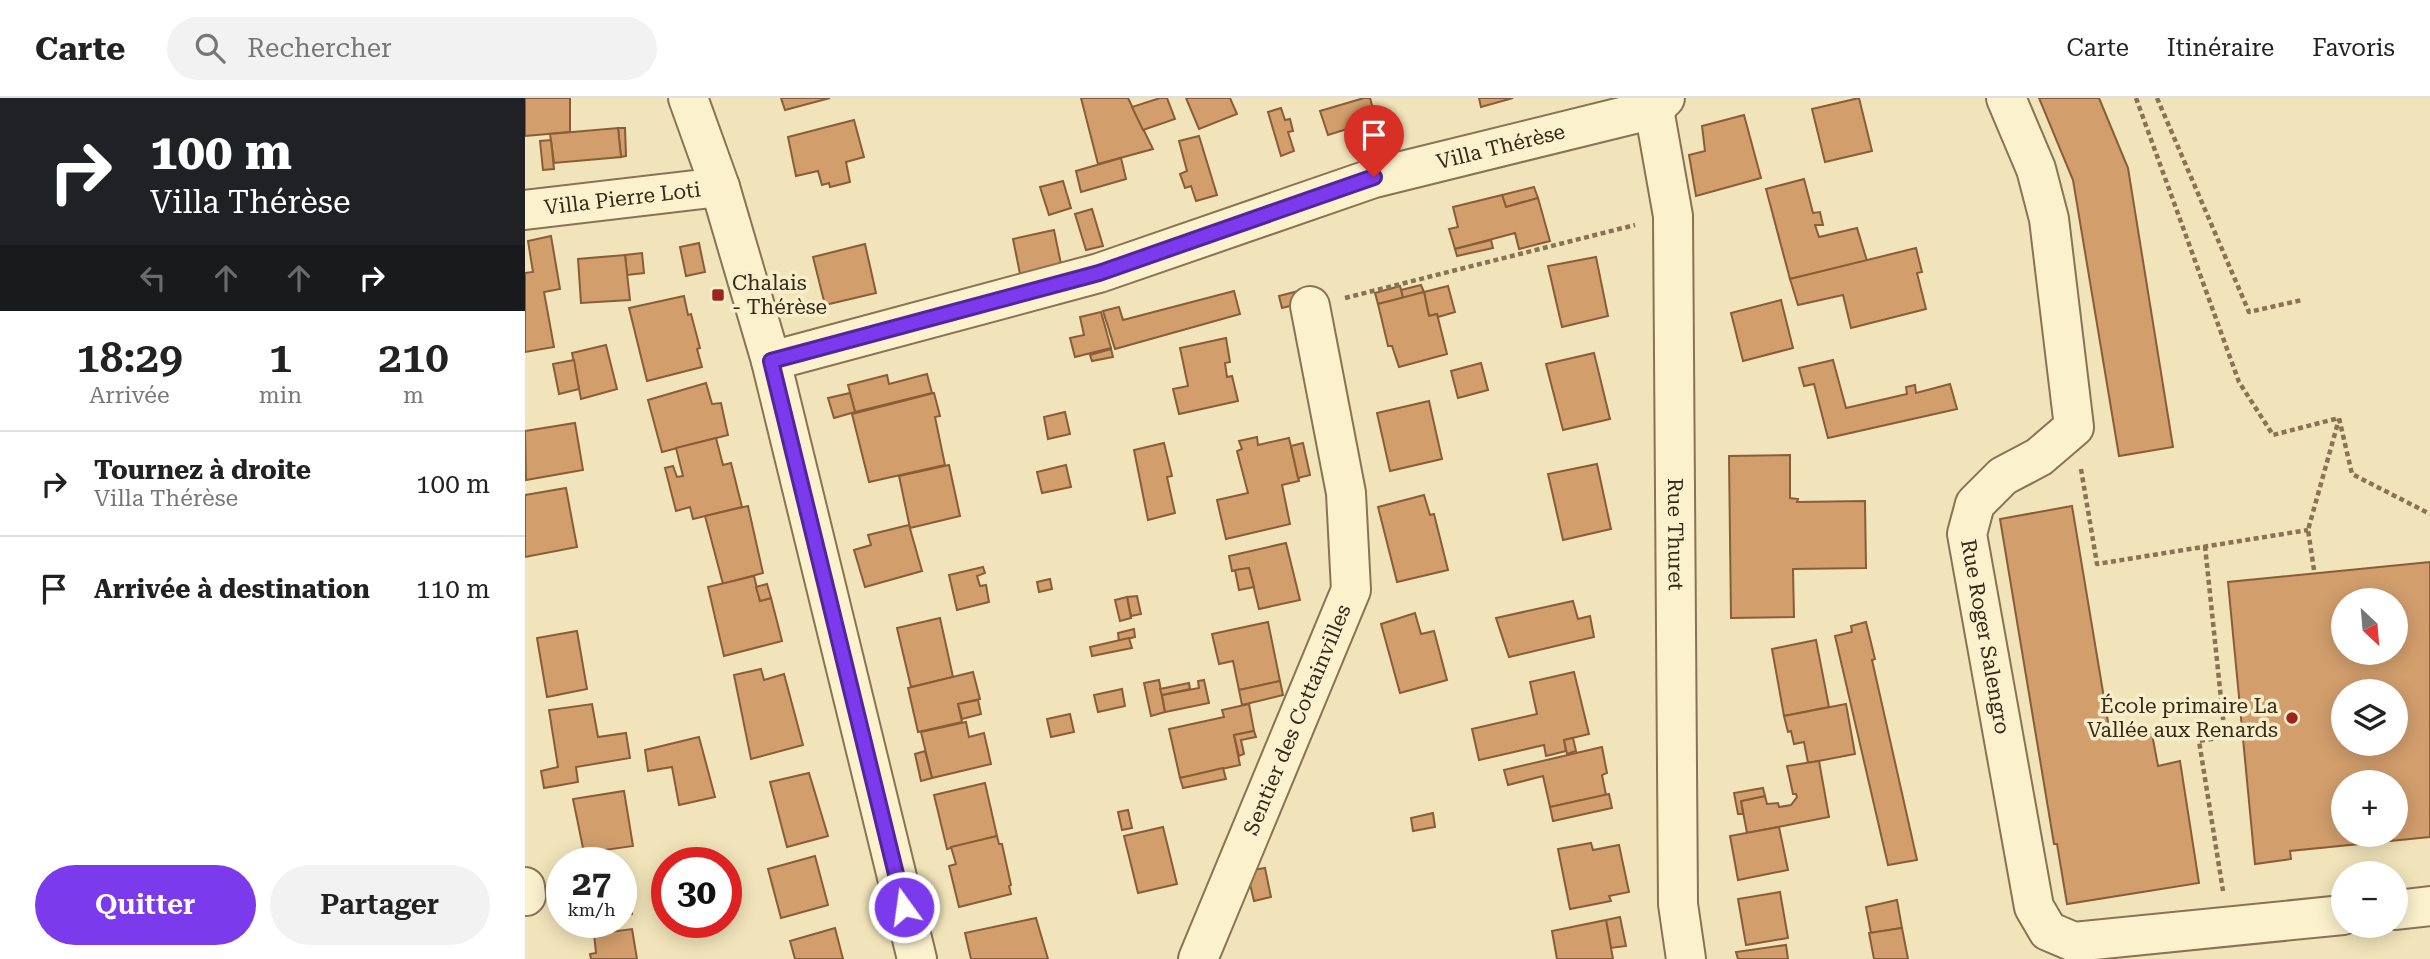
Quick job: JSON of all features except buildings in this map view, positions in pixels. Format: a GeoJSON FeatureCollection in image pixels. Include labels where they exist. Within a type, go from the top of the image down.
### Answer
{"type":"FeatureCollection","features":[{"type":"Feature","properties":{"kind":"street"},"geometry":{"type":"LineString","coordinates":[[688,98],[720,187],[771,361],[917,959]]}},
{"type":"Feature","properties":{"kind":"street"},"geometry":{"type":"LineString","coordinates":[[2006,98],[2036,169],[2049,219],[2074,427]]}},
{"type":"Feature","properties":{"kind":"street","name":"Rue Thuret"},"geometry":{"type":"LineString","coordinates":[[1660,104],[1673,216],[1678,904],[1686,959]]}},
{"type":"Feature","properties":{"kind":"street","name":"Villa Thérèse"},"geometry":{"type":"LineString","coordinates":[[771,361],[1099,273],[1374,177],[1660,104]]}},
{"type":"Feature","properties":{"kind":"street","name":"Villa Pierre Loti"},"geometry":{"type":"LineString","coordinates":[[525,210],[720,187]]}},
{"type":"Feature","properties":{"kind":"street","name":"Sentier des Cottainvilles"},"geometry":{"type":"LineString","coordinates":[[1198,959],[1352,590],[1346,493],[1310,306]]}},
{"type":"Feature","properties":{"kind":"street","name":"Rue Roger Salengro"},"geometry":{"type":"LineString","coordinates":[[2074,427],[2039,457],[2003,476],[1975,504],[1967,534],[2034,907],[2048,931],[2074,942],[2331,916]]}},
{"type":"Feature","properties":{"kind":"street"},"geometry":{"type":"LineString","coordinates":[[2408,909],[2430,906]]}},
{"type":"Feature","properties":{"kind":"path"},"geometry":{"type":"LineString","coordinates":[[2136,98],[2239,382],[2273,435],[2339,418]]}},
{"type":"Feature","properties":{"kind":"path"},"geometry":{"type":"LineString","coordinates":[[2157,98],[2249,312],[2302,300]]}},
{"type":"Feature","properties":{"kind":"path"},"geometry":{"type":"LineString","coordinates":[[1310,306],[1673,216]]}},
{"type":"Feature","properties":{"kind":"path"},"geometry":{"type":"LineString","coordinates":[[2339,418],[2352,474],[2430,514]]}},
{"type":"Feature","properties":{"kind":"path"},"geometry":{"type":"LineString","coordinates":[[2314,570],[2308,530],[2339,418]]}},
{"type":"Feature","properties":{"kind":"path"},"geometry":{"type":"LineString","coordinates":[[2074,427],[2097,564],[2308,530]]}},
{"type":"Feature","properties":{"kind":"path"},"geometry":{"type":"LineString","coordinates":[[2205,546],[2225,737],[2199,741],[2229,926]]}},
{"type":"Feature","properties":{"kind":"place","name":"Chalais - Thérèse"},"geometry":{"type":"Point","coordinates":[718,295]}},
{"type":"Feature","properties":{"kind":"place","name":"École primaire La Vallée aux Renards"},"geometry":{"type":"Point","coordinates":[2292,718]}},
{"type":"Feature","properties":{"kind":"route"},"geometry":{"type":"LineString","coordinates":[[904,907],[771,361],[1099,273],[1374,177]]}}]}
